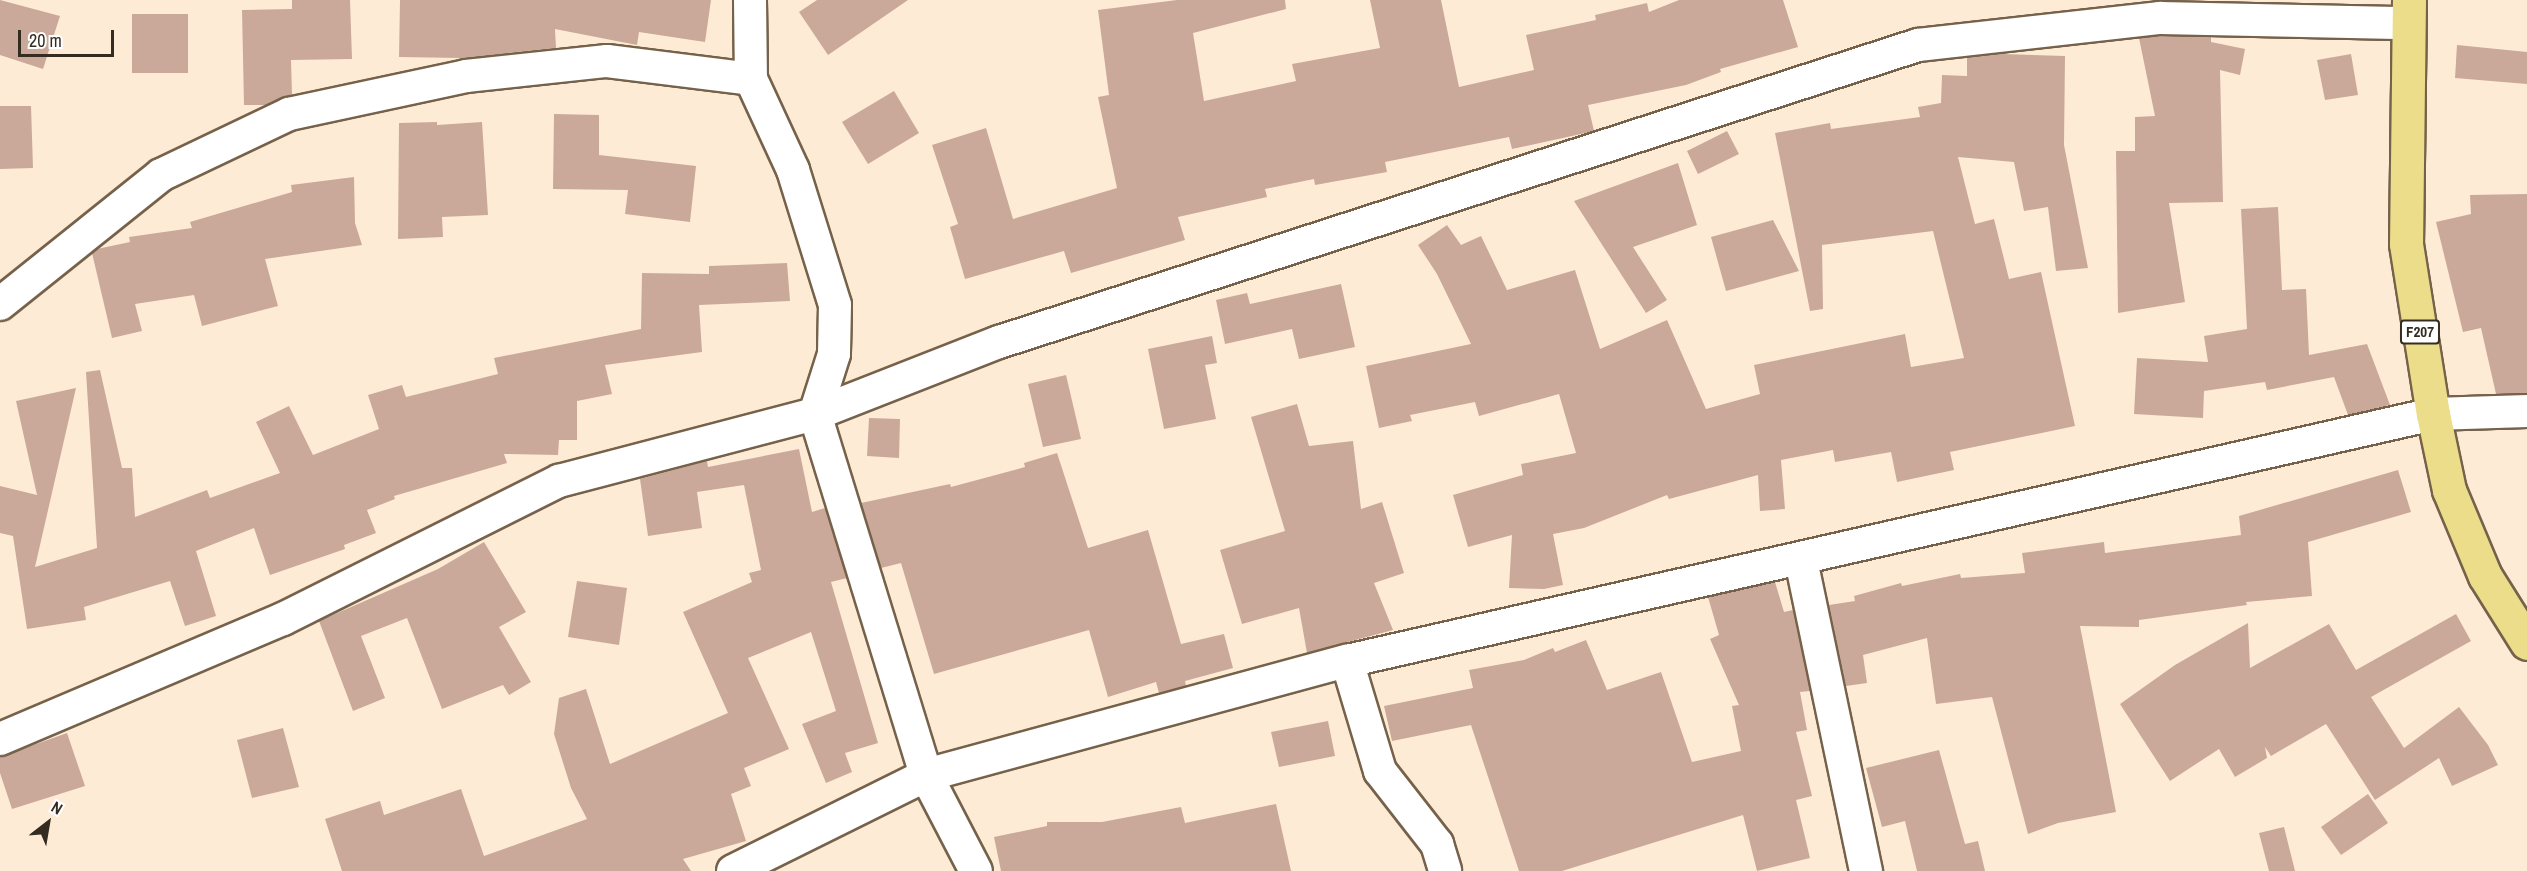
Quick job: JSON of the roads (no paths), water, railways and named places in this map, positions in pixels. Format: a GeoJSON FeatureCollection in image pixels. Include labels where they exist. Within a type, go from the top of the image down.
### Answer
{"type":"FeatureCollection","features":[{"type":"Feature","properties":{"kind":"main road","name":"F207"},"geometry":{"type":"LineString","coordinates":[[2409,12],[2406,244],[2433,414],[2449,490],[2485,576],[2527,643]]}},
{"type":"Feature","properties":{"kind":"street"},"geometry":{"type":"LineString","coordinates":[[750,0],[752,79],[793,170],[835,305],[834,354],[815,414],[926,775],[976,871]]}},
{"type":"Feature","properties":{"kind":"street"},"geometry":{"type":"LineString","coordinates":[[0,739],[283,619],[559,481],[815,414],[999,342],[1918,45],[2160,18],[2409,12]]}},
{"type":"Feature","properties":{"kind":"street"},"geometry":{"type":"LineString","coordinates":[[0,304],[161,176],[289,114],[466,76],[608,61],[752,79]]}},
{"type":"Feature","properties":{"kind":"street"},"geometry":{"type":"LineString","coordinates":[[734,871],[926,775],[1347,661],[1801,560],[2433,414],[2527,411]]}},
{"type":"Feature","properties":{"kind":"street"},"geometry":{"type":"LineString","coordinates":[[1801,560],[1866,871]]}},
{"type":"Feature","properties":{"kind":"street"},"geometry":{"type":"LineString","coordinates":[[1347,661],[1380,771],[1437,844],[1445,871]]}}]}
